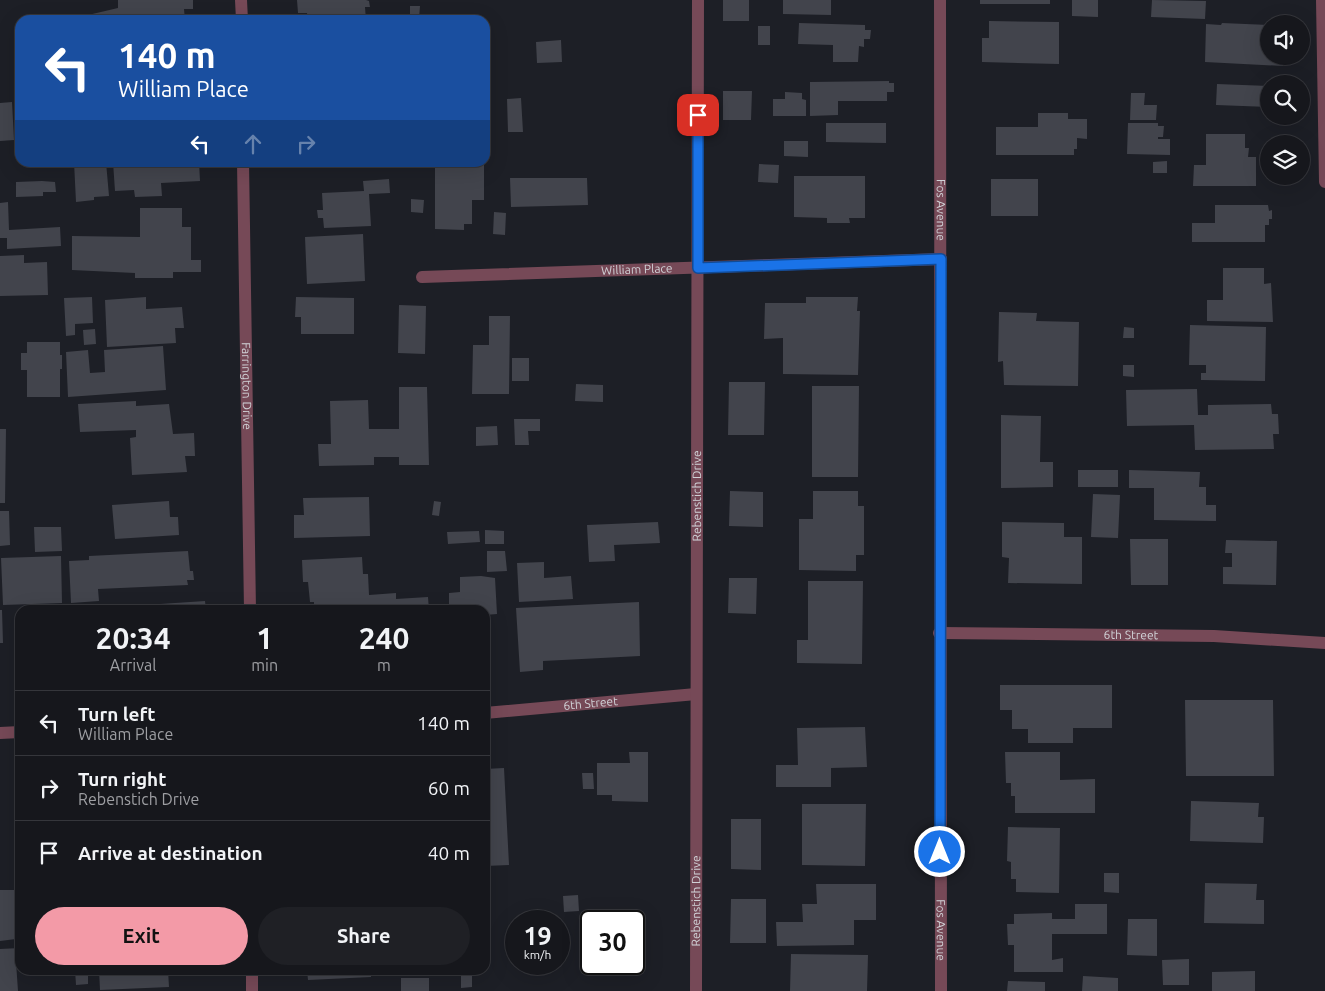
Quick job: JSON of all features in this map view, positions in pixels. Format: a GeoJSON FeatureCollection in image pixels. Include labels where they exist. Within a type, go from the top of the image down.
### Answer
{"type":"FeatureCollection","features":[{"type":"Feature","properties":{"kind":"street"},"geometry":{"type":"LineString","coordinates":[[241,0],[242,15]]}},
{"type":"Feature","properties":{"kind":"street","name":"Rebenstich Drive"},"geometry":{"type":"LineString","coordinates":[[696,991],[698,0]]}},
{"type":"Feature","properties":{"kind":"street","name":"Fos Avenue"},"geometry":{"type":"LineString","coordinates":[[940,0],[939,633],[941,991]]}},
{"type":"Feature","properties":{"kind":"street"},"geometry":{"type":"LineString","coordinates":[[1322,0],[1325,182]]}},
{"type":"Feature","properties":{"kind":"street","name":"Farrington Drive"},"geometry":{"type":"LineString","coordinates":[[244,167],[250,605]]}},
{"type":"Feature","properties":{"kind":"street","name":"William Place"},"geometry":{"type":"LineString","coordinates":[[422,276],[941,259]]}},
{"type":"Feature","properties":{"kind":"street","name":"6th Street"},"geometry":{"type":"LineString","coordinates":[[939,633],[1214,636],[1325,643]]}},
{"type":"Feature","properties":{"kind":"street","name":"6th Street"},"geometry":{"type":"LineString","coordinates":[[490,713],[696,694]]}},
{"type":"Feature","properties":{"kind":"street"},"geometry":{"type":"LineString","coordinates":[[0,733],[15,732]]}},
{"type":"Feature","properties":{"kind":"street"},"geometry":{"type":"LineString","coordinates":[[252,975],[252,991]]}},
{"type":"Feature","properties":{"kind":"building"},"geometry":{"type":"Polygon","coordinates":[[[118,0],[193,0],[193,9],[184,9],[185,15],[88,15],[118,8],[118,0]]]}},
{"type":"Feature","properties":{"kind":"building"},"geometry":{"type":"Polygon","coordinates":[[[297,0],[366,0],[369,1],[370,7],[365,7],[366,15],[307,15],[307,13],[298,13],[297,0]]]}},
{"type":"Feature","properties":{"kind":"building"},"geometry":{"type":"Polygon","coordinates":[[[723,0],[749,0],[749,21],[723,21],[723,0]]]}},
{"type":"Feature","properties":{"kind":"building"},"geometry":{"type":"Polygon","coordinates":[[[783,0],[831,0],[831,15],[783,14],[783,0]]]}},
{"type":"Feature","properties":{"kind":"building"},"geometry":{"type":"Polygon","coordinates":[[[980,0],[1050,0],[1050,4],[980,4],[980,0]]]}},
{"type":"Feature","properties":{"kind":"building"},"geometry":{"type":"Polygon","coordinates":[[[1072,0],[1098,0],[1098,17],[1072,16],[1072,0]]]}},
{"type":"Feature","properties":{"kind":"building"},"geometry":{"type":"Polygon","coordinates":[[[1152,0],[1206,1],[1205,19],[1151,17],[1152,0]]]}},
{"type":"Feature","properties":{"kind":"building"},"geometry":{"type":"Polygon","coordinates":[[[410,6],[420,6],[419,15],[410,15],[410,6]]]}},
{"type":"Feature","properties":{"kind":"building"},"geometry":{"type":"Polygon","coordinates":[[[989,21],[1059,22],[1059,64],[982,62],[982,38],[989,38],[989,21]]]}},
{"type":"Feature","properties":{"kind":"building"},"geometry":{"type":"Polygon","coordinates":[[[799,23],[865,25],[865,30],[871,30],[870,39],[864,39],[864,47],[859,46],[858,62],[833,62],[833,45],[798,44],[799,23]]]}},
{"type":"Feature","properties":{"kind":"building"},"geometry":{"type":"Polygon","coordinates":[[[1222,23],[1260,25],[1260,65],[1205,62],[1206,24],[1221,25],[1222,23]]]}},
{"type":"Feature","properties":{"kind":"building"},"geometry":{"type":"Polygon","coordinates":[[[758,26],[770,26],[770,45],[758,45],[758,26]]]}},
{"type":"Feature","properties":{"kind":"building"},"geometry":{"type":"Polygon","coordinates":[[[561,40],[562,62],[537,63],[536,42],[561,40]]]}},
{"type":"Feature","properties":{"kind":"building"},"geometry":{"type":"Polygon","coordinates":[[[889,81],[889,83],[894,83],[894,92],[887,92],[887,101],[838,101],[838,115],[810,116],[810,82],[889,81]]]}},
{"type":"Feature","properties":{"kind":"building"},"geometry":{"type":"Polygon","coordinates":[[[1217,84],[1260,86],[1260,107],[1216,105],[1217,84]]]}},
{"type":"Feature","properties":{"kind":"building"},"geometry":{"type":"Polygon","coordinates":[[[723,91],[752,91],[751,120],[723,120],[723,91]]]}},
{"type":"Feature","properties":{"kind":"building"},"geometry":{"type":"Polygon","coordinates":[[[785,92],[802,93],[802,99],[806,100],[806,116],[773,116],[773,99],[785,99],[785,92]]]}},
{"type":"Feature","properties":{"kind":"building"},"geometry":{"type":"Polygon","coordinates":[[[1131,93],[1145,93],[1144,105],[1157,105],[1156,120],[1130,120],[1131,93]]]}},
{"type":"Feature","properties":{"kind":"building"},"geometry":{"type":"Polygon","coordinates":[[[521,98],[523,132],[508,132],[507,99],[521,98]]]}},
{"type":"Feature","properties":{"kind":"building"},"geometry":{"type":"Polygon","coordinates":[[[12,102],[14,140],[0,141],[0,103],[12,102]]]}},
{"type":"Feature","properties":{"kind":"building"},"geometry":{"type":"Polygon","coordinates":[[[1038,113],[1068,113],[1068,119],[1087,119],[1087,139],[1077,138],[1077,149],[1074,149],[1074,155],[996,155],[996,127],[1038,127],[1038,113]]]}},
{"type":"Feature","properties":{"kind":"building"},"geometry":{"type":"Polygon","coordinates":[[[826,123],[886,123],[886,143],[826,142],[826,123]]]}},
{"type":"Feature","properties":{"kind":"building"},"geometry":{"type":"Polygon","coordinates":[[[1128,123],[1158,123],[1158,126],[1164,126],[1163,137],[1158,137],[1158,139],[1170,139],[1170,155],[1127,154],[1128,123]]]}},
{"type":"Feature","properties":{"kind":"building"},"geometry":{"type":"Polygon","coordinates":[[[1206,134],[1245,134],[1245,148],[1249,148],[1248,157],[1256,157],[1256,186],[1193,186],[1194,165],[1206,165],[1206,134]]]}},
{"type":"Feature","properties":{"kind":"building"},"geometry":{"type":"Polygon","coordinates":[[[784,141],[808,141],[808,157],[784,156],[784,141]]]}},
{"type":"Feature","properties":{"kind":"building"},"geometry":{"type":"Polygon","coordinates":[[[1167,161],[1167,173],[1153,173],[1153,162],[1167,161]]]}},
{"type":"Feature","properties":{"kind":"building"},"geometry":{"type":"Polygon","coordinates":[[[759,164],[779,165],[778,183],[758,182],[759,164]]]}},
{"type":"Feature","properties":{"kind":"building"},"geometry":{"type":"Polygon","coordinates":[[[74,167],[106,167],[109,196],[94,197],[94,200],[76,202],[74,167]]]}},
{"type":"Feature","properties":{"kind":"building"},"geometry":{"type":"Polygon","coordinates":[[[113,167],[199,167],[200,181],[161,183],[162,196],[135,197],[134,190],[115,191],[113,167]]]}},
{"type":"Feature","properties":{"kind":"building"},"geometry":{"type":"Polygon","coordinates":[[[435,167],[484,167],[484,200],[472,200],[472,224],[464,224],[464,230],[435,229],[435,167]]]}},
{"type":"Feature","properties":{"kind":"building"},"geometry":{"type":"Polygon","coordinates":[[[794,176],[865,176],[865,218],[849,218],[850,223],[827,223],[827,218],[794,217],[794,176]]]}},
{"type":"Feature","properties":{"kind":"building"},"geometry":{"type":"Polygon","coordinates":[[[510,178],[587,178],[588,205],[511,207],[510,178]]]}},
{"type":"Feature","properties":{"kind":"building"},"geometry":{"type":"Polygon","coordinates":[[[389,179],[390,193],[369,194],[371,226],[324,228],[323,218],[318,218],[317,210],[323,210],[322,193],[364,191],[363,181],[389,179]]]}},
{"type":"Feature","properties":{"kind":"building"},"geometry":{"type":"Polygon","coordinates":[[[991,179],[1038,179],[1038,216],[991,216],[991,179]]]}},
{"type":"Feature","properties":{"kind":"building"},"geometry":{"type":"Polygon","coordinates":[[[16,182],[55,182],[56,192],[43,192],[43,196],[16,197],[16,182]]]}},
{"type":"Feature","properties":{"kind":"building"},"geometry":{"type":"Polygon","coordinates":[[[411,199],[424,200],[423,213],[411,212],[411,199]]]}},
{"type":"Feature","properties":{"kind":"building"},"geometry":{"type":"Polygon","coordinates":[[[8,202],[9,230],[60,227],[61,246],[7,249],[7,238],[0,238],[0,203],[8,202]]]}},
{"type":"Feature","properties":{"kind":"building"},"geometry":{"type":"Polygon","coordinates":[[[1215,205],[1268,205],[1269,211],[1272,210],[1272,219],[1269,219],[1269,225],[1265,225],[1265,242],[1192,242],[1192,223],[1215,223],[1215,205]]]}},
{"type":"Feature","properties":{"kind":"building"},"geometry":{"type":"Polygon","coordinates":[[[140,208],[182,208],[182,227],[191,227],[191,260],[201,260],[201,272],[173,272],[173,278],[135,278],[135,273],[72,270],[72,236],[140,237],[140,208]]]}},
{"type":"Feature","properties":{"kind":"building"},"geometry":{"type":"Polygon","coordinates":[[[494,212],[506,213],[505,235],[493,234],[494,212]]]}},
{"type":"Feature","properties":{"kind":"building"},"geometry":{"type":"Polygon","coordinates":[[[363,234],[365,281],[307,284],[305,237],[363,234]]]}},
{"type":"Feature","properties":{"kind":"building"},"geometry":{"type":"Polygon","coordinates":[[[24,255],[24,263],[47,262],[48,295],[0,296],[0,256],[24,255]]]}},
{"type":"Feature","properties":{"kind":"building"},"geometry":{"type":"Polygon","coordinates":[[[1223,268],[1264,268],[1264,284],[1271,283],[1273,322],[1207,321],[1207,300],[1223,300],[1223,268]]]}},
{"type":"Feature","properties":{"kind":"building"},"geometry":{"type":"Polygon","coordinates":[[[92,297],[93,323],[75,324],[75,335],[66,336],[64,298],[92,297]]]}},
{"type":"Feature","properties":{"kind":"building"},"geometry":{"type":"Polygon","coordinates":[[[146,297],[146,309],[182,307],[184,328],[175,328],[176,343],[107,347],[105,300],[146,297]]]}},
{"type":"Feature","properties":{"kind":"building"},"geometry":{"type":"Polygon","coordinates":[[[296,297],[354,298],[354,334],[301,334],[301,317],[295,317],[296,297]]]}},
{"type":"Feature","properties":{"kind":"building"},"geometry":{"type":"Polygon","coordinates":[[[806,297],[858,297],[857,311],[860,311],[858,375],[783,374],[783,338],[764,339],[765,303],[806,303],[806,297]]]}},
{"type":"Feature","properties":{"kind":"building"},"geometry":{"type":"Polygon","coordinates":[[[399,305],[426,306],[425,354],[398,353],[399,305]]]}},
{"type":"Feature","properties":{"kind":"building"},"geometry":{"type":"Polygon","coordinates":[[[999,312],[1037,313],[1036,321],[1079,322],[1078,386],[1004,385],[1003,361],[998,362],[999,312]]]}},
{"type":"Feature","properties":{"kind":"building"},"geometry":{"type":"Polygon","coordinates":[[[489,316],[510,316],[509,394],[472,394],[473,345],[489,345],[489,316]]]}},
{"type":"Feature","properties":{"kind":"building"},"geometry":{"type":"Polygon","coordinates":[[[1190,325],[1266,327],[1265,381],[1201,380],[1201,373],[1206,373],[1206,365],[1189,365],[1190,325]]]}},
{"type":"Feature","properties":{"kind":"building"},"geometry":{"type":"Polygon","coordinates":[[[1124,327],[1134,328],[1134,338],[1123,338],[1124,327]]]}},
{"type":"Feature","properties":{"kind":"building"},"geometry":{"type":"Polygon","coordinates":[[[95,329],[96,344],[84,345],[83,330],[95,329]]]}},
{"type":"Feature","properties":{"kind":"building"},"geometry":{"type":"Polygon","coordinates":[[[27,342],[60,342],[62,369],[60,369],[60,397],[27,397],[27,370],[21,370],[21,353],[27,353],[27,342]]]}},
{"type":"Feature","properties":{"kind":"building"},"geometry":{"type":"Polygon","coordinates":[[[163,346],[166,390],[68,397],[66,352],[88,350],[90,373],[105,372],[104,350],[163,346]]]}},
{"type":"Feature","properties":{"kind":"building"},"geometry":{"type":"Polygon","coordinates":[[[512,358],[529,358],[529,381],[512,381],[512,358]]]}},
{"type":"Feature","properties":{"kind":"building"},"geometry":{"type":"Polygon","coordinates":[[[1123,365],[1134,365],[1134,377],[1123,376],[1123,365]]]}},
{"type":"Feature","properties":{"kind":"building"},"geometry":{"type":"Polygon","coordinates":[[[729,382],[765,382],[764,435],[728,435],[729,382]]]}},
{"type":"Feature","properties":{"kind":"building"},"geometry":{"type":"Polygon","coordinates":[[[576,384],[603,385],[603,402],[575,401],[576,384]]]}},
{"type":"Feature","properties":{"kind":"building"},"geometry":{"type":"Polygon","coordinates":[[[812,386],[859,386],[858,477],[812,477],[812,386]]]}},
{"type":"Feature","properties":{"kind":"building"},"geometry":{"type":"Polygon","coordinates":[[[399,387],[427,387],[429,465],[399,465],[399,457],[374,457],[374,465],[319,466],[318,444],[331,444],[330,401],[368,400],[369,429],[399,429],[399,387]]]}},
{"type":"Feature","properties":{"kind":"building"},"geometry":{"type":"Polygon","coordinates":[[[1197,389],[1198,415],[1208,415],[1208,405],[1271,404],[1272,414],[1278,414],[1279,434],[1273,434],[1274,449],[1195,450],[1194,425],[1127,426],[1126,390],[1197,389]]]}},
{"type":"Feature","properties":{"kind":"building"},"geometry":{"type":"Polygon","coordinates":[[[136,401],[136,406],[169,404],[173,434],[194,433],[195,456],[185,456],[187,472],[132,475],[130,438],[136,437],[136,430],[80,432],[78,404],[136,401]]]}},
{"type":"Feature","properties":{"kind":"building"},"geometry":{"type":"Polygon","coordinates":[[[1001,415],[1041,416],[1040,462],[1053,462],[1053,487],[1001,488],[1001,415]]]}},
{"type":"Feature","properties":{"kind":"building"},"geometry":{"type":"Polygon","coordinates":[[[514,419],[540,419],[540,431],[528,431],[529,445],[515,445],[514,419]]]}},
{"type":"Feature","properties":{"kind":"building"},"geometry":{"type":"Polygon","coordinates":[[[497,426],[498,445],[476,446],[476,427],[497,426]]]}},
{"type":"Feature","properties":{"kind":"building"},"geometry":{"type":"Polygon","coordinates":[[[0,429],[6,429],[5,503],[0,503],[0,429]]]}},
{"type":"Feature","properties":{"kind":"building"},"geometry":{"type":"Polygon","coordinates":[[[1078,470],[1118,470],[1118,487],[1078,487],[1078,470]]]}},
{"type":"Feature","properties":{"kind":"building"},"geometry":{"type":"Polygon","coordinates":[[[1129,470],[1200,472],[1199,487],[1206,487],[1206,505],[1216,505],[1216,521],[1154,520],[1154,488],[1129,488],[1129,470]]]}},
{"type":"Feature","properties":{"kind":"building"},"geometry":{"type":"Polygon","coordinates":[[[730,491],[763,492],[763,527],[729,526],[730,491]]]}},
{"type":"Feature","properties":{"kind":"building"},"geometry":{"type":"Polygon","coordinates":[[[813,491],[858,491],[858,506],[864,506],[864,555],[856,555],[856,571],[799,570],[799,519],[813,519],[813,491]]]}},
{"type":"Feature","properties":{"kind":"building"},"geometry":{"type":"Polygon","coordinates":[[[1093,494],[1120,495],[1118,538],[1091,537],[1093,494]]]}},
{"type":"Feature","properties":{"kind":"building"},"geometry":{"type":"Polygon","coordinates":[[[369,497],[370,536],[294,538],[294,515],[304,515],[303,498],[369,497]]]}},
{"type":"Feature","properties":{"kind":"building"},"geometry":{"type":"Polygon","coordinates":[[[169,501],[170,517],[178,517],[179,535],[115,539],[112,505],[169,501]]]}},
{"type":"Feature","properties":{"kind":"building"},"geometry":{"type":"Polygon","coordinates":[[[434,501],[441,502],[439,516],[432,515],[434,501]]]}},
{"type":"Feature","properties":{"kind":"building"},"geometry":{"type":"Polygon","coordinates":[[[0,511],[9,511],[10,545],[0,546],[0,511]]]}},
{"type":"Feature","properties":{"kind":"building"},"geometry":{"type":"Polygon","coordinates":[[[658,522],[660,543],[614,545],[615,561],[589,562],[587,525],[658,522]]]}},
{"type":"Feature","properties":{"kind":"building"},"geometry":{"type":"Polygon","coordinates":[[[1002,522],[1064,523],[1064,537],[1082,537],[1082,584],[1008,583],[1009,558],[1002,557],[1002,522]]]}},
{"type":"Feature","properties":{"kind":"building"},"geometry":{"type":"Polygon","coordinates":[[[34,527],[61,527],[62,551],[35,552],[34,527]]]}},
{"type":"Feature","properties":{"kind":"building"},"geometry":{"type":"Polygon","coordinates":[[[485,530],[504,531],[504,544],[485,544],[485,530]]]}},
{"type":"Feature","properties":{"kind":"building"},"geometry":{"type":"Polygon","coordinates":[[[479,531],[480,542],[448,544],[447,532],[479,531]]]}},
{"type":"Feature","properties":{"kind":"building"},"geometry":{"type":"Polygon","coordinates":[[[1130,539],[1168,539],[1168,585],[1131,585],[1130,539]]]}},
{"type":"Feature","properties":{"kind":"building"},"geometry":{"type":"Polygon","coordinates":[[[1226,540],[1277,541],[1276,585],[1223,584],[1223,567],[1232,567],[1232,553],[1225,553],[1226,540]]]}},
{"type":"Feature","properties":{"kind":"building"},"geometry":{"type":"Polygon","coordinates":[[[188,551],[190,571],[193,571],[194,580],[187,580],[188,585],[98,589],[99,601],[71,603],[69,561],[89,560],[89,556],[188,551]]]}},
{"type":"Feature","properties":{"kind":"building"},"geometry":{"type":"Polygon","coordinates":[[[487,551],[505,551],[507,571],[487,572],[487,551]]]}},
{"type":"Feature","properties":{"kind":"building"},"geometry":{"type":"Polygon","coordinates":[[[61,556],[62,603],[3,605],[1,558],[61,556]]]}},
{"type":"Feature","properties":{"kind":"building"},"geometry":{"type":"Polygon","coordinates":[[[362,557],[363,574],[368,574],[369,595],[396,593],[396,599],[428,597],[429,605],[314,605],[314,602],[310,602],[308,582],[303,582],[302,560],[362,557]]]}},
{"type":"Feature","properties":{"kind":"building"},"geometry":{"type":"Polygon","coordinates":[[[544,562],[544,578],[571,576],[573,599],[519,602],[517,563],[544,562]]]}},
{"type":"Feature","properties":{"kind":"building"},"geometry":{"type":"Polygon","coordinates":[[[481,576],[495,578],[497,614],[490,615],[490,605],[449,605],[449,593],[460,592],[460,577],[481,576]]]}},
{"type":"Feature","properties":{"kind":"building"},"geometry":{"type":"Polygon","coordinates":[[[729,578],[757,578],[756,614],[728,613],[729,578]]]}},
{"type":"Feature","properties":{"kind":"building"},"geometry":{"type":"Polygon","coordinates":[[[808,581],[863,581],[862,664],[797,663],[797,640],[808,640],[808,581]]]}},
{"type":"Feature","properties":{"kind":"building"},"geometry":{"type":"Polygon","coordinates":[[[205,601],[205,605],[160,605],[205,601]]]}},
{"type":"Feature","properties":{"kind":"building"},"geometry":{"type":"Polygon","coordinates":[[[639,602],[640,656],[543,661],[543,670],[520,672],[516,608],[639,602]]]}},
{"type":"Feature","properties":{"kind":"building"},"geometry":{"type":"Polygon","coordinates":[[[0,610],[2,610],[3,643],[0,643],[0,610]]]}},
{"type":"Feature","properties":{"kind":"building"},"geometry":{"type":"Polygon","coordinates":[[[1000,685],[1112,685],[1112,728],[1073,728],[1073,743],[1028,743],[1028,729],[1012,729],[1012,710],[1000,710],[1000,685]]]}},
{"type":"Feature","properties":{"kind":"building"},"geometry":{"type":"Polygon","coordinates":[[[1185,700],[1273,700],[1274,776],[1186,776],[1185,700]]]}},
{"type":"Feature","properties":{"kind":"building"},"geometry":{"type":"Polygon","coordinates":[[[865,727],[867,767],[831,768],[831,787],[776,787],[776,765],[798,765],[797,728],[865,727]]]}},
{"type":"Feature","properties":{"kind":"building"},"geometry":{"type":"Polygon","coordinates":[[[629,752],[648,752],[648,802],[612,801],[612,795],[597,795],[597,763],[630,763],[629,752]]]}},
{"type":"Feature","properties":{"kind":"building"},"geometry":{"type":"Polygon","coordinates":[[[1005,752],[1060,752],[1060,780],[1095,779],[1095,813],[1015,813],[1015,796],[1011,796],[1011,783],[1006,783],[1005,752]]]}},
{"type":"Feature","properties":{"kind":"building"},"geometry":{"type":"Polygon","coordinates":[[[504,768],[509,865],[490,866],[490,769],[504,768]]]}},
{"type":"Feature","properties":{"kind":"building"},"geometry":{"type":"Polygon","coordinates":[[[582,773],[593,773],[594,789],[583,789],[582,773]]]}},
{"type":"Feature","properties":{"kind":"building"},"geometry":{"type":"Polygon","coordinates":[[[1191,801],[1259,803],[1258,817],[1264,817],[1263,843],[1190,841],[1191,801]]]}},
{"type":"Feature","properties":{"kind":"building"},"geometry":{"type":"Polygon","coordinates":[[[802,804],[866,804],[865,866],[802,865],[802,804]]]}},
{"type":"Feature","properties":{"kind":"building"},"geometry":{"type":"Polygon","coordinates":[[[731,819],[761,819],[761,870],[731,869],[731,819]]]}},
{"type":"Feature","properties":{"kind":"building"},"geometry":{"type":"Polygon","coordinates":[[[1008,827],[1060,828],[1059,893],[1016,892],[1016,879],[1011,879],[1011,862],[1007,861],[1008,827]]]}},
{"type":"Feature","properties":{"kind":"building"},"geometry":{"type":"Polygon","coordinates":[[[1104,873],[1119,873],[1119,893],[1104,892],[1104,873]]]}},
{"type":"Feature","properties":{"kind":"building"},"geometry":{"type":"Polygon","coordinates":[[[1205,883],[1257,884],[1256,900],[1264,900],[1264,924],[1204,923],[1205,883]]]}},
{"type":"Feature","properties":{"kind":"building"},"geometry":{"type":"Polygon","coordinates":[[[816,884],[876,884],[876,920],[854,920],[854,945],[777,946],[776,922],[803,922],[802,904],[817,904],[816,884]]]}},
{"type":"Feature","properties":{"kind":"building"},"geometry":{"type":"Polygon","coordinates":[[[0,890],[14,890],[15,939],[0,941],[0,890]]]}},
{"type":"Feature","properties":{"kind":"building"},"geometry":{"type":"Polygon","coordinates":[[[578,895],[579,911],[564,910],[563,896],[578,895]]]}},
{"type":"Feature","properties":{"kind":"building"},"geometry":{"type":"Polygon","coordinates":[[[731,899],[766,899],[766,943],[730,943],[731,899]]]}},
{"type":"Feature","properties":{"kind":"building"},"geometry":{"type":"Polygon","coordinates":[[[1075,904],[1107,904],[1107,934],[1052,934],[1052,960],[1063,958],[1063,972],[1014,972],[1014,945],[1008,945],[1007,924],[1014,924],[1014,914],[1052,913],[1052,919],[1075,919],[1075,904]]]}},
{"type":"Feature","properties":{"kind":"building"},"geometry":{"type":"Polygon","coordinates":[[[1128,919],[1157,919],[1157,956],[1127,955],[1128,919]]]}},
{"type":"Feature","properties":{"kind":"building"},"geometry":{"type":"Polygon","coordinates":[[[15,948],[15,975],[17,975],[18,991],[0,991],[0,949],[15,948]]]}},
{"type":"Feature","properties":{"kind":"building"},"geometry":{"type":"Polygon","coordinates":[[[791,954],[868,955],[867,991],[790,991],[791,954]]]}},
{"type":"Feature","properties":{"kind":"building"},"geometry":{"type":"Polygon","coordinates":[[[1189,959],[1189,985],[1163,985],[1162,960],[1189,959]]]}},
{"type":"Feature","properties":{"kind":"building"},"geometry":{"type":"Polygon","coordinates":[[[1255,971],[1255,991],[1212,991],[1212,972],[1255,971]]]}},
{"type":"Feature","properties":{"kind":"building"},"geometry":{"type":"Polygon","coordinates":[[[75,975],[88,975],[88,984],[76,985],[75,975]]]}},
{"type":"Feature","properties":{"kind":"building"},"geometry":{"type":"Polygon","coordinates":[[[99,975],[168,975],[169,987],[100,990],[99,975]]]}},
{"type":"Feature","properties":{"kind":"building"},"geometry":{"type":"Polygon","coordinates":[[[308,975],[371,975],[371,977],[308,980],[308,975]]]}},
{"type":"Feature","properties":{"kind":"building"},"geometry":{"type":"Polygon","coordinates":[[[461,976],[472,976],[472,987],[461,988],[461,976]]]}},
{"type":"Feature","properties":{"kind":"building"},"geometry":{"type":"Polygon","coordinates":[[[1083,976],[1118,978],[1118,991],[1082,991],[1083,976]]]}},
{"type":"Feature","properties":{"kind":"building"},"geometry":{"type":"Polygon","coordinates":[[[401,978],[429,978],[429,991],[401,991],[401,978]]]}},
{"type":"Feature","properties":{"kind":"building"},"geometry":{"type":"Polygon","coordinates":[[[1008,981],[1045,982],[1045,991],[1007,991],[1008,981]]]}},
{"type":"Feature","properties":{"kind":"route"},"geometry":{"type":"LineString","coordinates":[[698,115],[698,268],[941,259],[940,852]]}}]}
